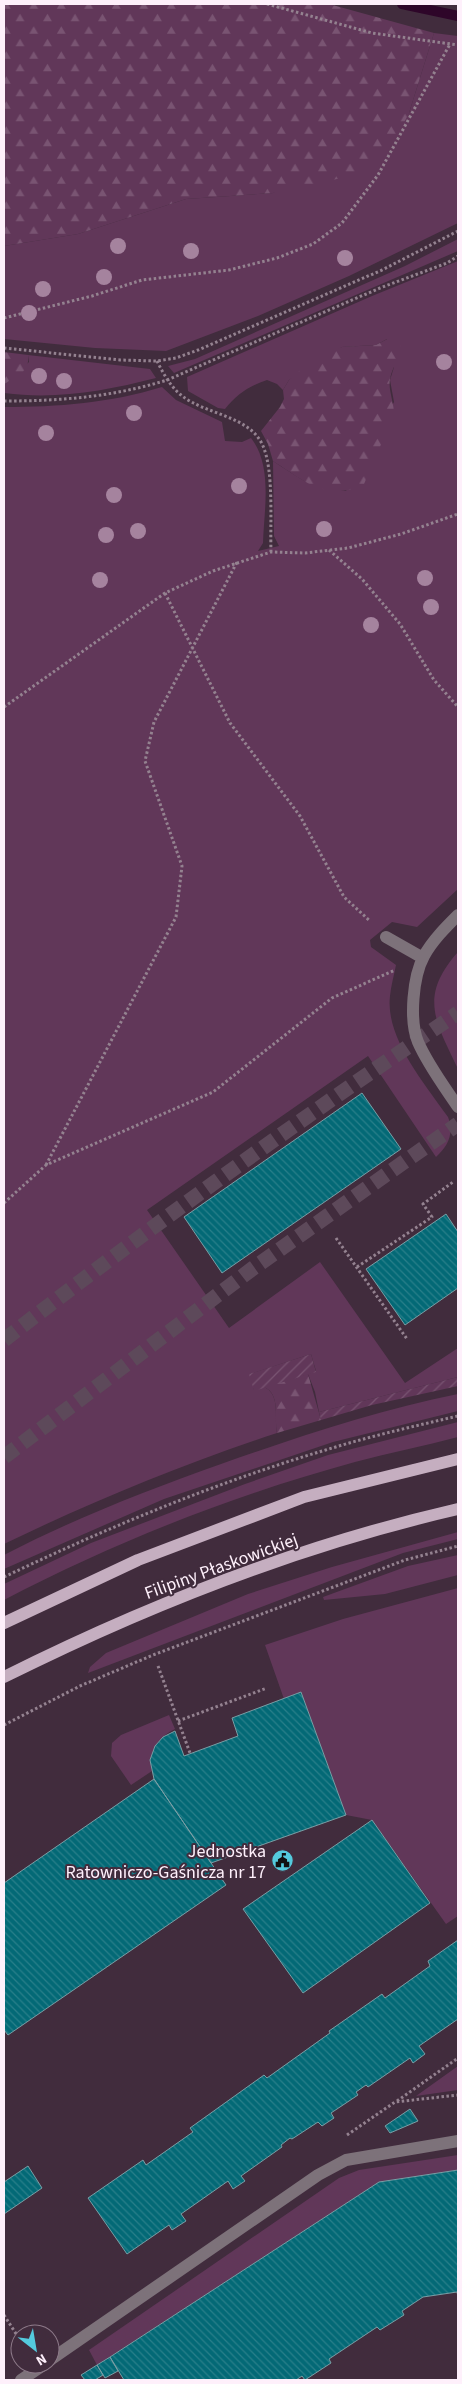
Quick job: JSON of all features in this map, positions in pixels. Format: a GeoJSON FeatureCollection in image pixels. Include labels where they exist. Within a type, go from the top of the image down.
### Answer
{"type":"FeatureCollection","features":[{"type":"Feature","properties":{"kind":"main road","name":"Filipiny Płaskowickiej"},"geometry":{"type":"LineString","coordinates":[[4,1623],[138,1560],[287,1503],[458,1459]]}},
{"type":"Feature","properties":{"kind":"main road","name":"Filipiny Płaskowickiej"},"geometry":{"type":"LineString","coordinates":[[4,1677],[138,1615],[245,1572],[411,1520],[458,1509]]}},
{"type":"Feature","properties":{"kind":"lane"},"geometry":{"type":"LineString","coordinates":[[458,915],[430,945],[422,958],[414,988],[413,1011],[417,1040],[458,1107]]}},
{"type":"Feature","properties":{"kind":"lane"},"geometry":{"type":"LineString","coordinates":[[386,937],[422,958]]}},
{"type":"Feature","properties":{"kind":"lane"},"geometry":{"type":"LineString","coordinates":[[60,2353],[334,2165],[364,2156],[458,2141]]}},
{"type":"Feature","properties":{"kind":"path"},"geometry":{"type":"LineString","coordinates":[[267,4],[372,33],[458,45]]}},
{"type":"Feature","properties":{"kind":"path"},"geometry":{"type":"LineString","coordinates":[[4,318],[92,296],[142,280],[229,270],[277,258],[313,244],[342,223],[378,175],[450,44]]}},
{"type":"Feature","properties":{"kind":"path"},"geometry":{"type":"LineString","coordinates":[[4,348],[120,360],[157,361],[176,358],[382,270],[458,231]]}},
{"type":"Feature","properties":{"kind":"path"},"geometry":{"type":"LineString","coordinates":[[4,401],[54,401],[105,395],[167,380],[380,288],[447,263],[458,256]]}},
{"type":"Feature","properties":{"kind":"path"},"geometry":{"type":"LineString","coordinates":[[157,361],[167,380],[181,395],[244,425],[263,444],[268,462],[271,552]]}},
{"type":"Feature","properties":{"kind":"path"},"geometry":{"type":"LineString","coordinates":[[4,707],[165,593],[236,562],[271,552],[305,553],[348,548],[401,534],[458,514]]}},
{"type":"Feature","properties":{"kind":"path"},"geometry":{"type":"LineString","coordinates":[[329,550],[362,579],[400,624],[434,680],[458,707]]}},
{"type":"Feature","properties":{"kind":"path"},"geometry":{"type":"LineString","coordinates":[[46,1165],[176,916],[182,866],[145,761],[154,722],[236,562]]}},
{"type":"Feature","properties":{"kind":"path"},"geometry":{"type":"LineString","coordinates":[[165,593],[230,723],[300,816],[344,897],[386,937]]}},
{"type":"Feature","properties":{"kind":"path"},"geometry":{"type":"LineString","coordinates":[[4,1203],[46,1165],[213,1092],[332,998],[422,958]]}},
{"type":"Feature","properties":{"kind":"path"},"geometry":{"type":"LineString","coordinates":[[357,1267],[432,1217],[423,1204],[453,1182]]}},
{"type":"Feature","properties":{"kind":"path"},"geometry":{"type":"LineString","coordinates":[[336,1238],[407,1339]]}},
{"type":"Feature","properties":{"kind":"path"},"geometry":{"type":"LineString","coordinates":[[4,1577],[89,1537],[166,1505],[330,1448],[458,1416]]}},
{"type":"Feature","properties":{"kind":"path"},"geometry":{"type":"LineString","coordinates":[[4,1726],[80,1686],[153,1655],[405,1560],[458,1546]]}},
{"type":"Feature","properties":{"kind":"path"},"geometry":{"type":"LineString","coordinates":[[158,1666],[190,1754]]}},
{"type":"Feature","properties":{"kind":"path"},"geometry":{"type":"LineString","coordinates":[[178,1721],[267,1688]]}},
{"type":"Feature","properties":{"kind":"path"},"geometry":{"type":"LineString","coordinates":[[395,2102],[458,2058]]}},
{"type":"Feature","properties":{"kind":"green space"},"geometry":{"type":"Polygon","coordinates":[[[4,4],[329,4],[434,33],[409,113],[388,153],[346,177],[273,193],[186,199],[78,234],[4,246],[4,4]]]}},
{"type":"Feature","properties":{"kind":"green space"},"geometry":{"type":"Polygon","coordinates":[[[434,33],[458,36],[458,223],[349,276],[258,316],[166,351],[95,348],[4,339],[4,246],[78,234],[186,199],[273,193],[409,113],[434,33]]]}},
{"type":"Feature","properties":{"kind":"green space"},"geometry":{"type":"Polygon","coordinates":[[[458,239],[458,251],[174,373],[168,366],[195,359],[405,266],[458,239]]]}},
{"type":"Feature","properties":{"kind":"green space"},"geometry":{"type":"Polygon","coordinates":[[[458,261],[458,889],[417,927],[392,922],[370,940],[371,947],[396,965],[390,996],[390,1012],[394,1028],[408,1060],[448,1117],[450,1123],[449,1138],[444,1148],[436,1157],[368,1056],[147,1210],[229,1328],[320,1262],[405,1383],[458,1348],[458,1377],[319,1412],[315,1392],[308,1374],[316,1371],[311,1354],[250,1374],[254,1390],[264,1387],[273,1395],[276,1407],[277,1433],[207,1457],[139,1484],[4,1544],[4,407],[84,403],[123,397],[162,387],[176,400],[222,422],[225,441],[242,442],[251,438],[258,449],[262,462],[266,489],[263,543],[258,551],[279,546],[274,536],[273,461],[315,486],[346,491],[394,402],[390,380],[394,367],[387,339],[376,345],[342,347],[289,380],[283,390],[277,384],[267,380],[244,391],[225,409],[218,408],[188,391],[187,377],[372,296],[458,261]]]}},
{"type":"Feature","properties":{"kind":"green space"},"geometry":{"type":"Polygon","coordinates":[[[395,335],[401,347],[390,379],[394,414],[364,484],[351,489],[327,490],[305,482],[273,461],[268,444],[261,431],[280,407],[284,399],[283,390],[289,380],[321,355],[342,347],[376,345],[395,335]]]}},
{"type":"Feature","properties":{"kind":"green space"},"geometry":{"type":"Polygon","coordinates":[[[4,352],[28,355],[28,362],[27,367],[21,373],[4,385],[4,352]]]}},
{"type":"Feature","properties":{"kind":"green space"},"geometry":{"type":"Polygon","coordinates":[[[28,355],[150,369],[156,378],[118,387],[61,395],[4,393],[4,385],[29,362],[28,355]]]}},
{"type":"Feature","properties":{"kind":"green space"},"geometry":{"type":"Polygon","coordinates":[[[458,952],[458,1011],[453,1015],[458,1023],[458,1069],[438,1023],[435,1010],[435,996],[438,983],[458,952]]]}},
{"type":"Feature","properties":{"kind":"green space"},"geometry":{"type":"Polygon","coordinates":[[[311,1354],[316,1372],[254,1391],[249,1374],[311,1354]]]}},
{"type":"Feature","properties":{"kind":"green space"},"geometry":{"type":"Polygon","coordinates":[[[308,1374],[321,1420],[277,1433],[275,1401],[273,1395],[264,1387],[308,1374]]]}},
{"type":"Feature","properties":{"kind":"green space"},"geometry":{"type":"Polygon","coordinates":[[[458,1377],[458,1386],[372,1405],[321,1420],[319,1412],[458,1377]]]}},
{"type":"Feature","properties":{"kind":"green space"},"geometry":{"type":"Polygon","coordinates":[[[458,1394],[458,1411],[333,1442],[164,1499],[4,1569],[4,1555],[57,1529],[138,1495],[309,1434],[368,1416],[458,1394]]]}},
{"type":"Feature","properties":{"kind":"green space"},"geometry":{"type":"Polygon","coordinates":[[[458,1422],[458,1437],[355,1462],[265,1489],[220,1505],[132,1540],[4,1600],[4,1584],[91,1543],[245,1484],[328,1455],[458,1422]]]}},
{"type":"Feature","properties":{"kind":"green space"},"geometry":{"type":"Polygon","coordinates":[[[458,1532],[458,1539],[403,1553],[88,1673],[90,1667],[106,1653],[248,1594],[332,1567],[458,1532]]]}},
{"type":"Feature","properties":{"kind":"green space"},"geometry":{"type":"Polygon","coordinates":[[[458,1555],[458,1575],[385,1594],[324,1600],[323,1597],[408,1566],[458,1555]]]}},
{"type":"Feature","properties":{"kind":"green space"},"geometry":{"type":"Polygon","coordinates":[[[458,1588],[458,1916],[446,1924],[372,1820],[346,1815],[301,1692],[284,1699],[265,1645],[343,1619],[458,1588]]]}},
{"type":"Feature","properties":{"kind":"green space"},"geometry":{"type":"Polygon","coordinates":[[[169,1715],[175,1729],[159,1741],[153,1751],[152,1771],[131,1785],[111,1756],[112,1743],[121,1735],[169,1715]]]}},
{"type":"Feature","properties":{"kind":"green space"},"geometry":{"type":"Polygon","coordinates":[[[458,2066],[458,2090],[416,2096],[458,2066]]]}},
{"type":"Feature","properties":{"kind":"green space"},"geometry":{"type":"Polygon","coordinates":[[[458,2155],[458,2170],[379,2182],[97,2365],[89,2350],[339,2178],[359,2170],[458,2155]]]}},
{"type":"Feature","properties":{"kind":"building"},"geometry":{"type":"Polygon","coordinates":[[[362,1093],[401,1149],[222,1273],[184,1217],[362,1093]]]}},
{"type":"Feature","properties":{"kind":"building"},"geometry":{"type":"Polygon","coordinates":[[[446,1214],[458,1232],[458,1288],[405,1325],[366,1269],[446,1214]]]}},
{"type":"Feature","properties":{"kind":"building"},"geometry":{"type":"Polygon","coordinates":[[[301,1692],[346,1815],[211,1863],[154,1779],[150,1760],[155,1746],[163,1737],[175,1731],[184,1756],[238,1736],[232,1718],[301,1692]]]}},
{"type":"Feature","properties":{"kind":"building"},"geometry":{"type":"Polygon","coordinates":[[[154,1779],[226,1885],[8,2035],[4,2030],[4,1883],[154,1779]]]}},
{"type":"Feature","properties":{"kind":"building"},"geometry":{"type":"Polygon","coordinates":[[[372,1820],[430,1903],[303,1993],[243,1909],[372,1820]]]}},
{"type":"Feature","properties":{"kind":"building"},"geometry":{"type":"Polygon","coordinates":[[[458,1940],[458,2019],[419,2046],[425,2054],[413,2063],[410,2058],[368,2087],[366,2085],[356,2092],[358,2095],[331,2113],[334,2118],[322,2126],[318,2122],[292,2139],[290,2138],[281,2145],[282,2147],[241,2176],[245,2181],[233,2189],[228,2181],[181,2214],[186,2221],[172,2230],[169,2225],[127,2254],[88,2198],[143,2160],[146,2165],[193,2132],[190,2128],[264,2075],[267,2078],[382,1994],[385,1998],[430,1966],[428,1961],[458,1940]]]}},
{"type":"Feature","properties":{"kind":"building"},"geometry":{"type":"Polygon","coordinates":[[[410,2109],[418,2121],[390,2133],[385,2126],[410,2109]]]}},
{"type":"Feature","properties":{"kind":"building"},"geometry":{"type":"Polygon","coordinates":[[[28,2166],[42,2188],[4,2214],[4,2182],[28,2166]]]}},
{"type":"Feature","properties":{"kind":"building"},"geometry":{"type":"Polygon","coordinates":[[[458,2170],[458,2297],[457,2292],[423,2297],[402,2311],[404,2315],[380,2330],[377,2327],[329,2359],[331,2363],[305,2380],[302,2376],[296,2380],[124,2380],[110,2357],[379,2182],[458,2170]]]}},
{"type":"Feature","properties":{"kind":"building"},"geometry":{"type":"Polygon","coordinates":[[[110,2357],[118,2371],[105,2378],[97,2365],[110,2357]]]}},
{"type":"Feature","properties":{"kind":"building"},"geometry":{"type":"Polygon","coordinates":[[[97,2365],[103,2375],[95,2380],[85,2380],[81,2375],[97,2365]]]}},
{"type":"Feature","properties":{"kind":"waterway"},"geometry":{"type":"LineString","coordinates":[[402,4],[458,16]]}},
{"type":"Feature","properties":{"kind":"tunnel"},"geometry":{"type":"LineString","coordinates":[[4,1340],[115,1255],[228,1173],[458,1013]]}},
{"type":"Feature","properties":{"kind":"tunnel"},"geometry":{"type":"LineString","coordinates":[[4,1457],[252,1269],[458,1124]]}},
{"type":"Feature","properties":{"kind":"place","name":"Jednostka Ratowniczo-Gaśnicza nr 17"},"geometry":{"type":"Point","coordinates":[282,1861]}}]}
